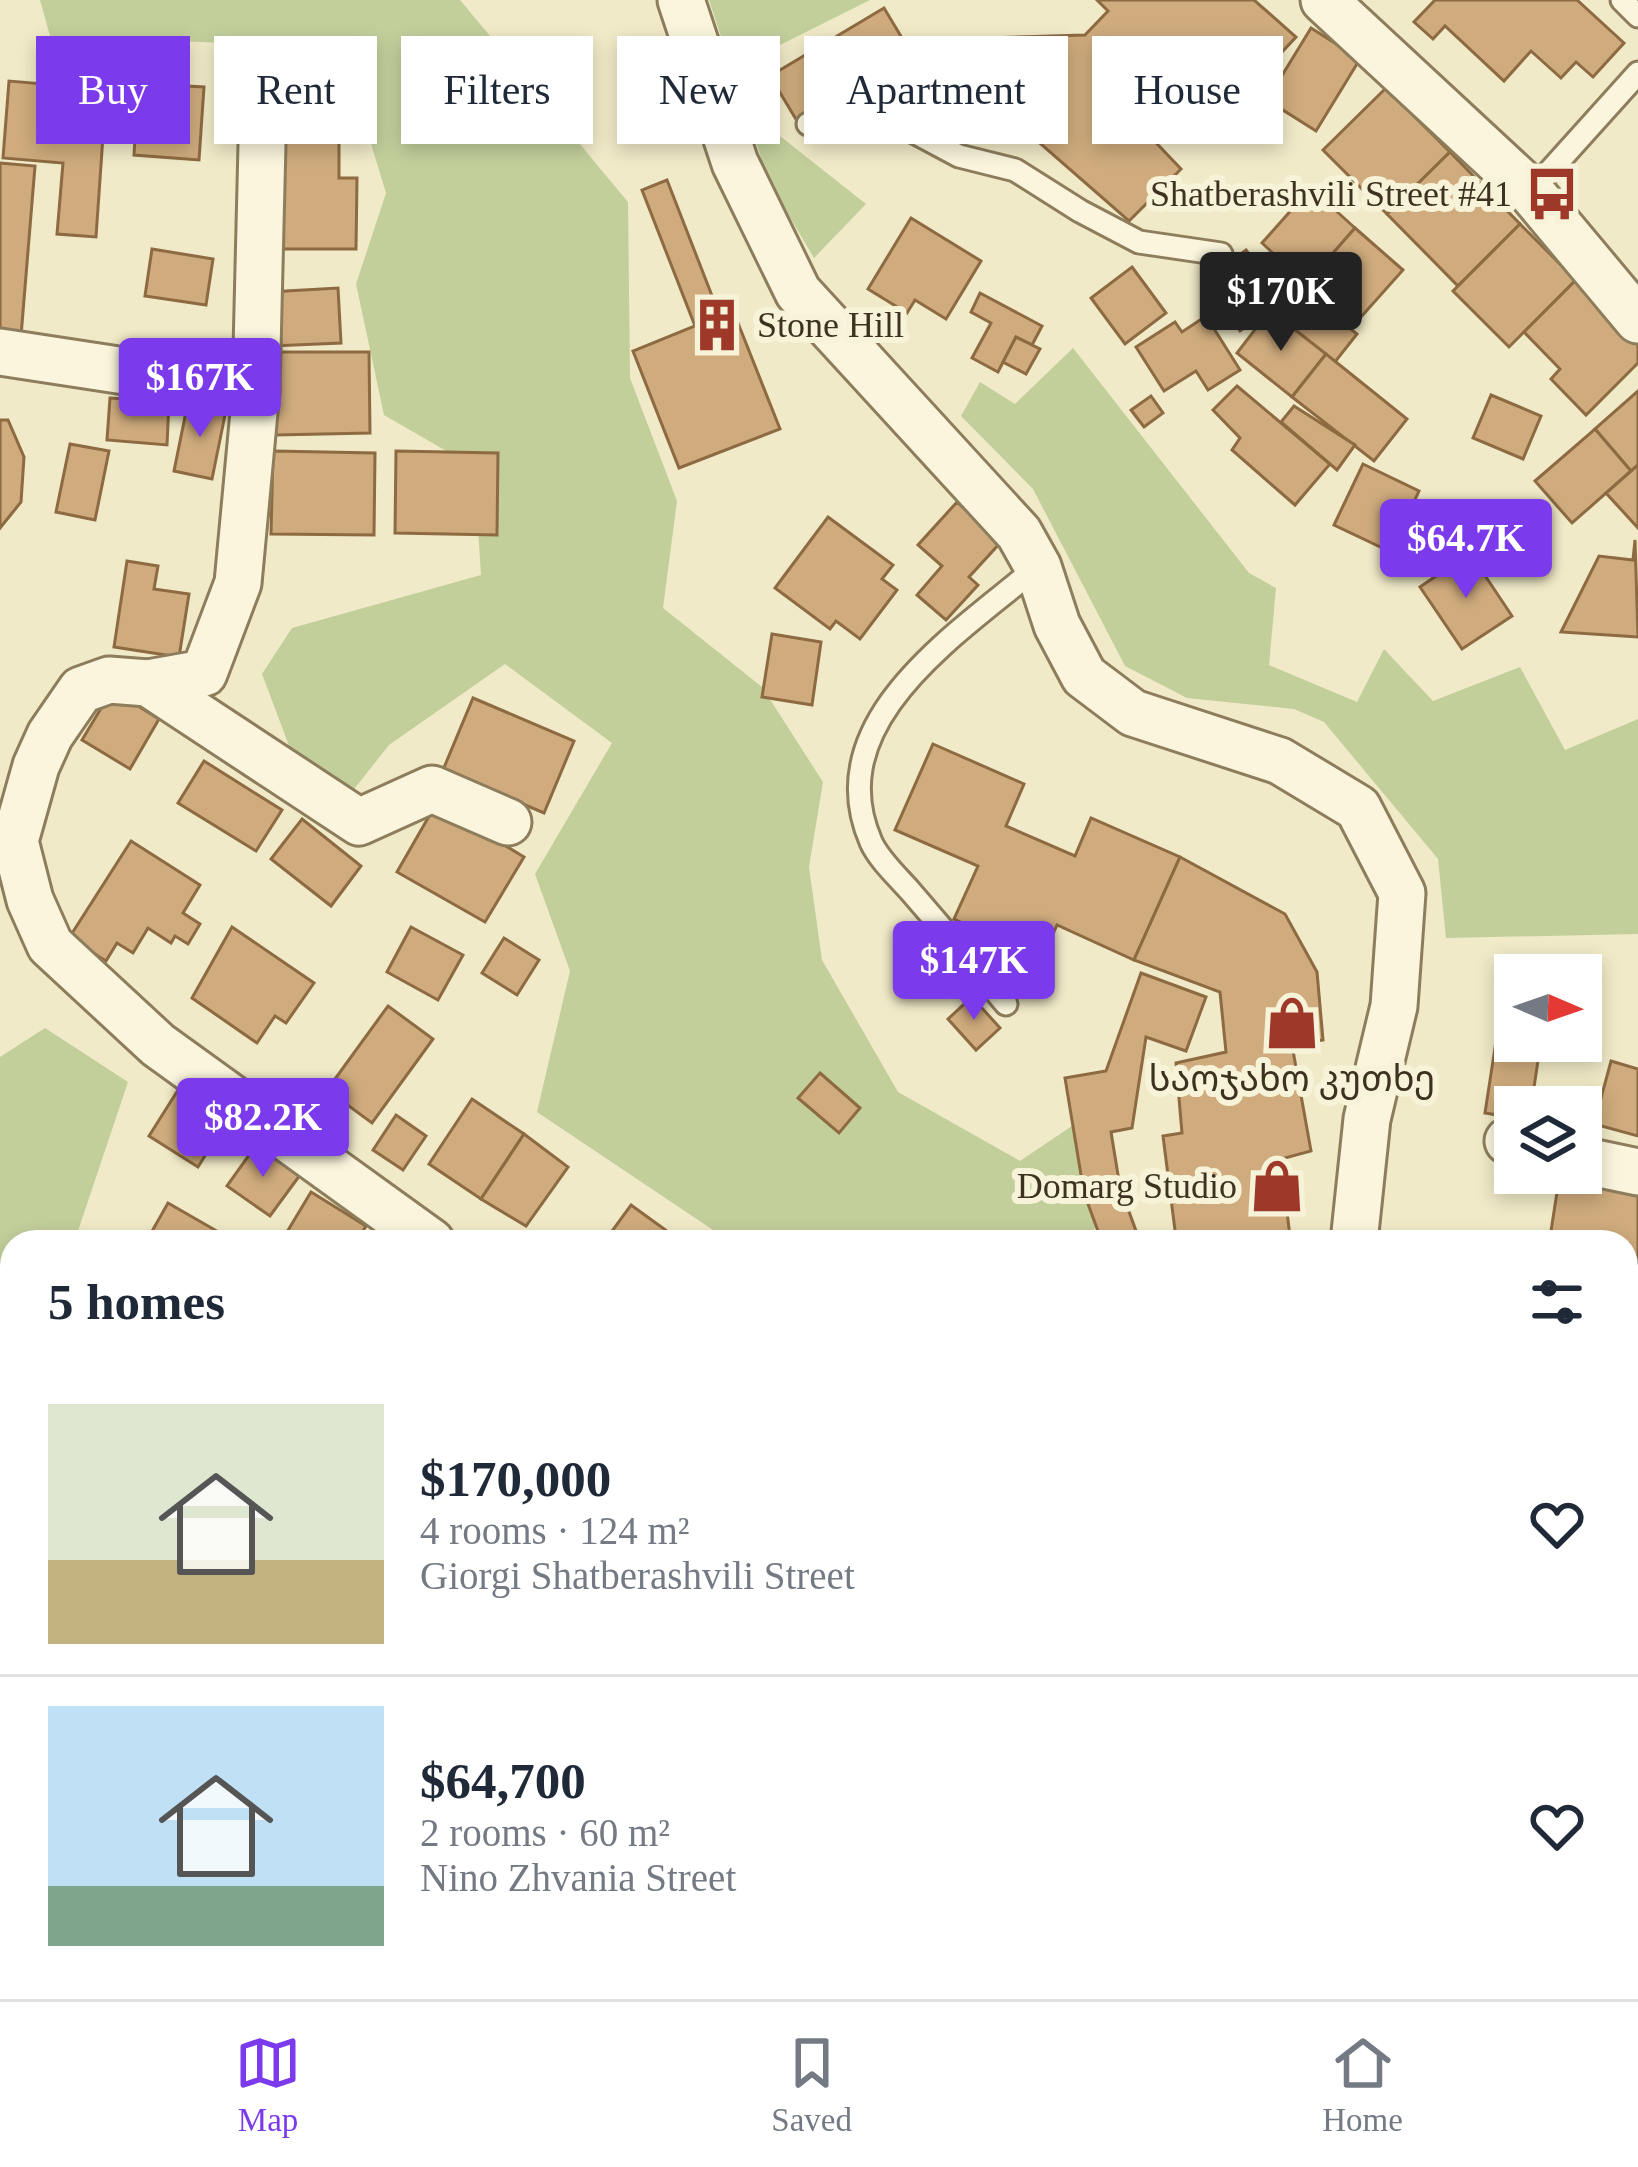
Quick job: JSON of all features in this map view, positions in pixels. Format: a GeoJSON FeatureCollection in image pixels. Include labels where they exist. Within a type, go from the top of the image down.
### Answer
{"type":"FeatureCollection","features":[{"type":"Feature","properties":{"kind":"street"},"geometry":{"type":"LineString","coordinates":[[682,0],[734,163],[798,292],[1019,532],[1038,566],[1057,625],[1084,676],[1133,713],[1280,761],[1358,808],[1402,893],[1394,1006],[1367,1119],[1355,1230]]}},
{"type":"Feature","properties":{"kind":"street"},"geometry":{"type":"LineString","coordinates":[[1324,0],[1531,192],[1638,320]]}},
{"type":"Feature","properties":{"kind":"street"},"geometry":{"type":"LineString","coordinates":[[262,144],[256,391],[238,584],[204,674],[148,683],[109,680],[81,690],[50,735],[8,841],[50,945],[158,1045],[414,1230]]}},
{"type":"Feature","properties":{"kind":"street"},"geometry":{"type":"LineString","coordinates":[[0,352],[256,391]]}},
{"type":"Feature","properties":{"kind":"street"},"geometry":{"type":"LineString","coordinates":[[148,683],[358,822],[432,789],[508,822]]}},
{"type":"Feature","properties":{"kind":"street"},"geometry":{"type":"LineString","coordinates":[[1602,1164],[1638,1172]]}},
{"type":"Feature","properties":{"kind":"lane"},"geometry":{"type":"LineString","coordinates":[[1622,0],[1638,16]]}},
{"type":"Feature","properties":{"kind":"lane"},"geometry":{"type":"LineString","coordinates":[[1531,192],[1638,73]]}},
{"type":"Feature","properties":{"kind":"lane"},"geometry":{"type":"LineString","coordinates":[[937,144],[959,156],[1015,170],[1138,242],[1222,254]]}},
{"type":"Feature","properties":{"kind":"lane"},"geometry":{"type":"LineString","coordinates":[[1006,1004],[872,846],[856,796],[860,762],[889,701],[944,646],[1038,566]]}},
{"type":"Feature","properties":{"kind":"green space"},"geometry":{"type":"Polygon","coordinates":[[[40,0],[460,0],[490,36],[401,36],[401,144],[580,144],[628,202],[630,378],[677,501],[663,608],[762,687],[823,782],[809,867],[822,960],[898,1092],[1020,1161],[1103,1105],[1106,1170],[1094,1230],[713,1230],[537,1112],[570,971],[535,874],[612,743],[505,664],[389,745],[343,803],[297,767],[262,674],[292,628],[481,575],[474,467],[384,415],[356,284],[386,193],[371,144],[377,144],[377,36],[214,36],[214,43],[190,42],[190,36],[50,36],[40,0]]]}},
{"type":"Feature","properties":{"kind":"green space"},"geometry":{"type":"Polygon","coordinates":[[[709,0],[870,0],[780,45],[780,36],[721,36],[709,0]]]}},
{"type":"Feature","properties":{"kind":"green space"},"geometry":{"type":"Polygon","coordinates":[[[780,136],[866,204],[814,258],[769,182],[756,144],[780,144],[780,136]]]}},
{"type":"Feature","properties":{"kind":"green space"},"geometry":{"type":"Polygon","coordinates":[[[1073,348],[1249,573],[1276,588],[1269,665],[1357,702],[1384,649],[1433,701],[1520,667],[1565,750],[1638,719],[1638,934],[1446,938],[1438,859],[1324,722],[1294,709],[1187,698],[1125,666],[1033,489],[961,416],[980,382],[1015,404],[1073,348]]]}},
{"type":"Feature","properties":{"kind":"green space"},"geometry":{"type":"Polygon","coordinates":[[[45,1028],[128,1082],[78,1230],[0,1230],[0,1057],[45,1028]]]}},
{"type":"Feature","properties":{"kind":"building"},"geometry":{"type":"Polygon","coordinates":[[[1097,0],[1254,0],[1296,37],[1283,51],[1283,36],[1092,36],[1092,144],[1157,144],[1181,169],[1129,221],[1041,144],[1068,144],[1068,36],[1052,36],[1085,35],[1108,11],[1097,0]]]}},
{"type":"Feature","properties":{"kind":"building"},"geometry":{"type":"Polygon","coordinates":[[[1435,0],[1577,0],[1624,43],[1593,77],[1576,62],[1561,78],[1531,51],[1504,81],[1445,26],[1433,39],[1414,22],[1435,0]]]}},
{"type":"Feature","properties":{"kind":"building"},"geometry":{"type":"Polygon","coordinates":[[[884,8],[901,36],[837,36],[884,8]]]}},
{"type":"Feature","properties":{"kind":"building"},"geometry":{"type":"Polygon","coordinates":[[[1311,28],[1360,59],[1316,131],[1283,110],[1283,74],[1311,28]]]}},
{"type":"Feature","properties":{"kind":"building"},"geometry":{"type":"Polygon","coordinates":[[[804,56],[804,124],[800,126],[780,93],[780,70],[804,56]]]}},
{"type":"Feature","properties":{"kind":"building"},"geometry":{"type":"Polygon","coordinates":[[[9,81],[36,83],[36,144],[102,144],[96,237],[57,234],[63,163],[3,158],[9,81]]]}},
{"type":"Feature","properties":{"kind":"building"},"geometry":{"type":"Polygon","coordinates":[[[190,86],[204,87],[199,160],[134,155],[135,144],[190,144],[190,86]]]}},
{"type":"Feature","properties":{"kind":"building"},"geometry":{"type":"Polygon","coordinates":[[[1386,88],[1450,152],[1387,214],[1323,150],[1386,88]]]}},
{"type":"Feature","properties":{"kind":"building"},"geometry":{"type":"Polygon","coordinates":[[[273,144],[339,144],[339,178],[357,178],[356,249],[272,249],[273,144]]]}},
{"type":"Feature","properties":{"kind":"building"},"geometry":{"type":"Polygon","coordinates":[[[1450,152],[1520,224],[1458,286],[1387,214],[1450,152]]]}},
{"type":"Feature","properties":{"kind":"building"},"geometry":{"type":"Polygon","coordinates":[[[0,163],[35,166],[21,336],[0,334],[0,163]]]}},
{"type":"Feature","properties":{"kind":"building","name":"Stone Hill"},"geometry":{"type":"Polygon","coordinates":[[[667,180],[723,324],[736,318],[780,429],[679,468],[633,351],[695,326],[642,190],[667,180]]]}},
{"type":"Feature","properties":{"kind":"building"},"geometry":{"type":"Polygon","coordinates":[[[1311,188],[1355,228],[1306,284],[1262,243],[1311,188]]]}},
{"type":"Feature","properties":{"kind":"building"},"geometry":{"type":"Polygon","coordinates":[[[911,218],[981,261],[946,319],[915,300],[907,313],[868,289],[911,218]]]}},
{"type":"Feature","properties":{"kind":"building"},"geometry":{"type":"Polygon","coordinates":[[[1520,224],[1576,280],[1509,347],[1453,291],[1520,224]]]}},
{"type":"Feature","properties":{"kind":"building"},"geometry":{"type":"Polygon","coordinates":[[[1355,228],[1403,270],[1353,326],[1306,284],[1355,228]]]}},
{"type":"Feature","properties":{"kind":"building"},"geometry":{"type":"Polygon","coordinates":[[[152,249],[213,259],[206,305],[145,296],[152,249]]]}},
{"type":"Feature","properties":{"kind":"building"},"geometry":{"type":"Polygon","coordinates":[[[1246,250],[1282,300],[1240,331],[1204,281],[1246,250]]]}},
{"type":"Feature","properties":{"kind":"building"},"geometry":{"type":"Polygon","coordinates":[[[1132,267],[1166,313],[1125,344],[1091,298],[1132,267]]]}},
{"type":"Feature","properties":{"kind":"building"},"geometry":{"type":"Polygon","coordinates":[[[1576,280],[1638,343],[1638,363],[1586,415],[1551,379],[1560,369],[1524,332],[1576,280]]]}},
{"type":"Feature","properties":{"kind":"building"},"geometry":{"type":"Polygon","coordinates":[[[338,288],[341,343],[272,346],[269,292],[338,288]]]}},
{"type":"Feature","properties":{"kind":"building"},"geometry":{"type":"Polygon","coordinates":[[[980,293],[1042,326],[1032,345],[1016,337],[998,372],[972,358],[991,323],[971,312],[980,293]]]}},
{"type":"Feature","properties":{"kind":"building"},"geometry":{"type":"Polygon","coordinates":[[[1298,308],[1316,322],[1326,310],[1357,334],[1335,362],[1286,323],[1298,308]]]}},
{"type":"Feature","properties":{"kind":"building"},"geometry":{"type":"Polygon","coordinates":[[[1270,310],[1326,354],[1292,397],[1237,353],[1270,310]]]}},
{"type":"Feature","properties":{"kind":"building"},"geometry":{"type":"Polygon","coordinates":[[[1206,316],[1240,370],[1208,390],[1196,371],[1164,391],[1136,347],[1175,322],[1182,332],[1206,316]]]}},
{"type":"Feature","properties":{"kind":"building"},"geometry":{"type":"Polygon","coordinates":[[[1016,337],[1040,349],[1026,374],[1003,362],[1016,337]]]}},
{"type":"Feature","properties":{"kind":"building"},"geometry":{"type":"Polygon","coordinates":[[[275,352],[369,352],[370,433],[276,435],[275,352]]]}},
{"type":"Feature","properties":{"kind":"building"},"geometry":{"type":"Polygon","coordinates":[[[1326,354],[1407,419],[1374,461],[1292,397],[1326,354]]]}},
{"type":"Feature","properties":{"kind":"building"},"geometry":{"type":"Polygon","coordinates":[[[1237,386],[1330,464],[1295,505],[1232,450],[1240,438],[1213,410],[1237,386]]]}},
{"type":"Feature","properties":{"kind":"building"},"geometry":{"type":"Polygon","coordinates":[[[1638,391],[1638,465],[1631,471],[1595,429],[1638,391]]]}},
{"type":"Feature","properties":{"kind":"building"},"geometry":{"type":"Polygon","coordinates":[[[1491,395],[1541,416],[1523,459],[1473,438],[1491,395]]]}},
{"type":"Feature","properties":{"kind":"building"},"geometry":{"type":"Polygon","coordinates":[[[1151,396],[1163,413],[1144,427],[1131,410],[1151,396]]]}},
{"type":"Feature","properties":{"kind":"building"},"geometry":{"type":"Polygon","coordinates":[[[110,398],[169,402],[167,445],[107,440],[110,398]]]}},
{"type":"Feature","properties":{"kind":"building"},"geometry":{"type":"Polygon","coordinates":[[[188,402],[226,410],[212,479],[174,471],[188,402]]]}},
{"type":"Feature","properties":{"kind":"building"},"geometry":{"type":"Polygon","coordinates":[[[1294,406],[1355,445],[1337,470],[1281,422],[1294,406]]]}},
{"type":"Feature","properties":{"kind":"building"},"geometry":{"type":"Polygon","coordinates":[[[0,420],[8,420],[24,457],[21,502],[0,528],[0,420]]]}},
{"type":"Feature","properties":{"kind":"building"},"geometry":{"type":"Polygon","coordinates":[[[1595,429],[1631,471],[1572,523],[1535,481],[1595,429]]]}},
{"type":"Feature","properties":{"kind":"building"},"geometry":{"type":"Polygon","coordinates":[[[70,444],[109,451],[95,520],[56,512],[70,444]]]}},
{"type":"Feature","properties":{"kind":"building"},"geometry":{"type":"Polygon","coordinates":[[[273,451],[375,453],[374,535],[271,534],[273,451]]]}},
{"type":"Feature","properties":{"kind":"building"},"geometry":{"type":"Polygon","coordinates":[[[396,451],[498,453],[497,535],[395,533],[396,451]]]}},
{"type":"Feature","properties":{"kind":"building"},"geometry":{"type":"Polygon","coordinates":[[[1363,464],[1419,491],[1391,552],[1334,525],[1363,464]]]}},
{"type":"Feature","properties":{"kind":"building"},"geometry":{"type":"Polygon","coordinates":[[[1638,465],[1638,528],[1606,493],[1638,465]]]}},
{"type":"Feature","properties":{"kind":"building"},"geometry":{"type":"Polygon","coordinates":[[[957,502],[1001,542],[969,577],[978,585],[946,620],[917,595],[942,566],[918,545],[957,502]]]}},
{"type":"Feature","properties":{"kind":"building"},"geometry":{"type":"Polygon","coordinates":[[[828,517],[893,565],[882,579],[897,590],[860,639],[836,621],[830,629],[775,588],[828,517]]]}},
{"type":"Feature","properties":{"kind":"building"},"geometry":{"type":"Polygon","coordinates":[[[1635,540],[1638,637],[1561,632],[1599,556],[1633,560],[1635,540]]]}},
{"type":"Feature","properties":{"kind":"building"},"geometry":{"type":"Polygon","coordinates":[[[1470,553],[1512,616],[1462,649],[1420,587],[1470,553]]]}},
{"type":"Feature","properties":{"kind":"building"},"geometry":{"type":"Polygon","coordinates":[[[127,561],[158,566],[154,589],[189,594],[179,657],[114,647],[127,561]]]}},
{"type":"Feature","properties":{"kind":"building"},"geometry":{"type":"Polygon","coordinates":[[[772,634],[821,642],[812,705],[762,697],[772,634]]]}},
{"type":"Feature","properties":{"kind":"building"},"geometry":{"type":"Polygon","coordinates":[[[112,690],[159,719],[130,769],[82,740],[112,690]]]}},
{"type":"Feature","properties":{"kind":"building"},"geometry":{"type":"Polygon","coordinates":[[[473,698],[574,741],[544,813],[443,770],[473,698]]]}},
{"type":"Feature","properties":{"kind":"building"},"geometry":{"type":"Polygon","coordinates":[[[933,744],[1024,784],[1006,826],[1075,856],[1091,818],[1180,857],[1134,960],[1057,925],[1042,959],[954,919],[978,866],[895,830],[933,744]]]}},
{"type":"Feature","properties":{"kind":"building"},"geometry":{"type":"Polygon","coordinates":[[[204,761],[282,810],[256,851],[178,803],[204,761]]]}},
{"type":"Feature","properties":{"kind":"building"},"geometry":{"type":"Polygon","coordinates":[[[436,804],[524,857],[485,922],[397,872],[436,804]]]}},
{"type":"Feature","properties":{"kind":"building"},"geometry":{"type":"Polygon","coordinates":[[[302,819],[361,866],[331,906],[271,859],[302,819]]]}},
{"type":"Feature","properties":{"kind":"building"},"geometry":{"type":"Polygon","coordinates":[[[131,841],[200,885],[183,913],[200,924],[188,944],[175,936],[171,943],[148,928],[133,953],[117,943],[106,961],[69,938],[131,841]]]}},
{"type":"Feature","properties":{"kind":"building"},"geometry":{"type":"Polygon","coordinates":[[[1180,857],[1285,914],[1317,972],[1323,1040],[1292,1045],[1311,1151],[1281,1159],[1289,1230],[1175,1230],[1163,1136],[1182,1133],[1176,1063],[1226,1052],[1220,992],[1134,960],[1180,857]]]}},
{"type":"Feature","properties":{"kind":"building"},"geometry":{"type":"Polygon","coordinates":[[[232,927],[314,983],[286,1023],[275,1016],[257,1043],[192,998],[232,927]]]}},
{"type":"Feature","properties":{"kind":"building"},"geometry":{"type":"Polygon","coordinates":[[[411,927],[463,955],[438,1000],[387,972],[411,927]]]}},
{"type":"Feature","properties":{"kind":"building"},"geometry":{"type":"Polygon","coordinates":[[[504,938],[539,960],[517,995],[482,973],[504,938]]]}},
{"type":"Feature","properties":{"kind":"building"},"geometry":{"type":"Polygon","coordinates":[[[1141,973],[1206,997],[1186,1051],[1146,1037],[1132,1128],[1111,1132],[1120,1187],[1136,1230],[1098,1230],[1084,1193],[1065,1078],[1106,1071],[1141,973]]]}},
{"type":"Feature","properties":{"kind":"building"},"geometry":{"type":"Polygon","coordinates":[[[972,997],[1000,1028],[976,1050],[948,1019],[972,997]]]}},
{"type":"Feature","properties":{"kind":"building"},"geometry":{"type":"Polygon","coordinates":[[[388,1006],[433,1039],[372,1123],[327,1090],[388,1006]]]}},
{"type":"Feature","properties":{"kind":"building"},"geometry":{"type":"Polygon","coordinates":[[[1494,1054],[1494,1062],[1538,1062],[1534,1086],[1494,1086],[1494,1114],[1485,1113],[1494,1054]]]}},
{"type":"Feature","properties":{"kind":"building"},"geometry":{"type":"Polygon","coordinates":[[[1611,1061],[1638,1069],[1638,1136],[1602,1126],[1602,1094],[1611,1061]]]}},
{"type":"Feature","properties":{"kind":"building"},"geometry":{"type":"Polygon","coordinates":[[[820,1073],[860,1108],[839,1133],[798,1098],[820,1073]]]}},
{"type":"Feature","properties":{"kind":"building"},"geometry":{"type":"Polygon","coordinates":[[[178,1090],[227,1121],[198,1167],[149,1136],[178,1090]]]}},
{"type":"Feature","properties":{"kind":"building"},"geometry":{"type":"Polygon","coordinates":[[[472,1099],[524,1134],[481,1199],[429,1164],[472,1099]]]}},
{"type":"Feature","properties":{"kind":"building"},"geometry":{"type":"Polygon","coordinates":[[[396,1115],[426,1136],[403,1170],[373,1150],[396,1115]]]}},
{"type":"Feature","properties":{"kind":"building"},"geometry":{"type":"Polygon","coordinates":[[[524,1134],[568,1167],[526,1226],[481,1199],[524,1134]]]}},
{"type":"Feature","properties":{"kind":"building"},"geometry":{"type":"Polygon","coordinates":[[[257,1144],[300,1175],[270,1216],[227,1186],[257,1144]]]}},
{"type":"Feature","properties":{"kind":"building"},"geometry":{"type":"Polygon","coordinates":[[[1602,1179],[1638,1184],[1638,1230],[1551,1230],[1557,1194],[1602,1194],[1602,1179]]]}},
{"type":"Feature","properties":{"kind":"building"},"geometry":{"type":"Polygon","coordinates":[[[311,1192],[366,1226],[364,1230],[288,1230],[311,1192]]]}},
{"type":"Feature","properties":{"kind":"building"},"geometry":{"type":"Polygon","coordinates":[[[168,1203],[215,1230],[153,1230],[168,1203]]]}},
{"type":"Feature","properties":{"kind":"building"},"geometry":{"type":"Polygon","coordinates":[[[631,1205],[665,1230],[613,1230],[631,1205]]]}},
{"type":"Feature","properties":{"kind":"place","name":"Shatberashvili Street #41"},"geometry":{"type":"Point","coordinates":[1552,194]}},
{"type":"Feature","properties":{"kind":"place","name":"Stone Hill"},"geometry":{"type":"Point","coordinates":[717,325]}},
{"type":"Feature","properties":{"kind":"place","name":"საოჯახო კუთხე"},"geometry":{"type":"Point","coordinates":[1292,1023]}},
{"type":"Feature","properties":{"kind":"place","name":"Domarg Studio"},"geometry":{"type":"Point","coordinates":[1277,1186]}}]}
